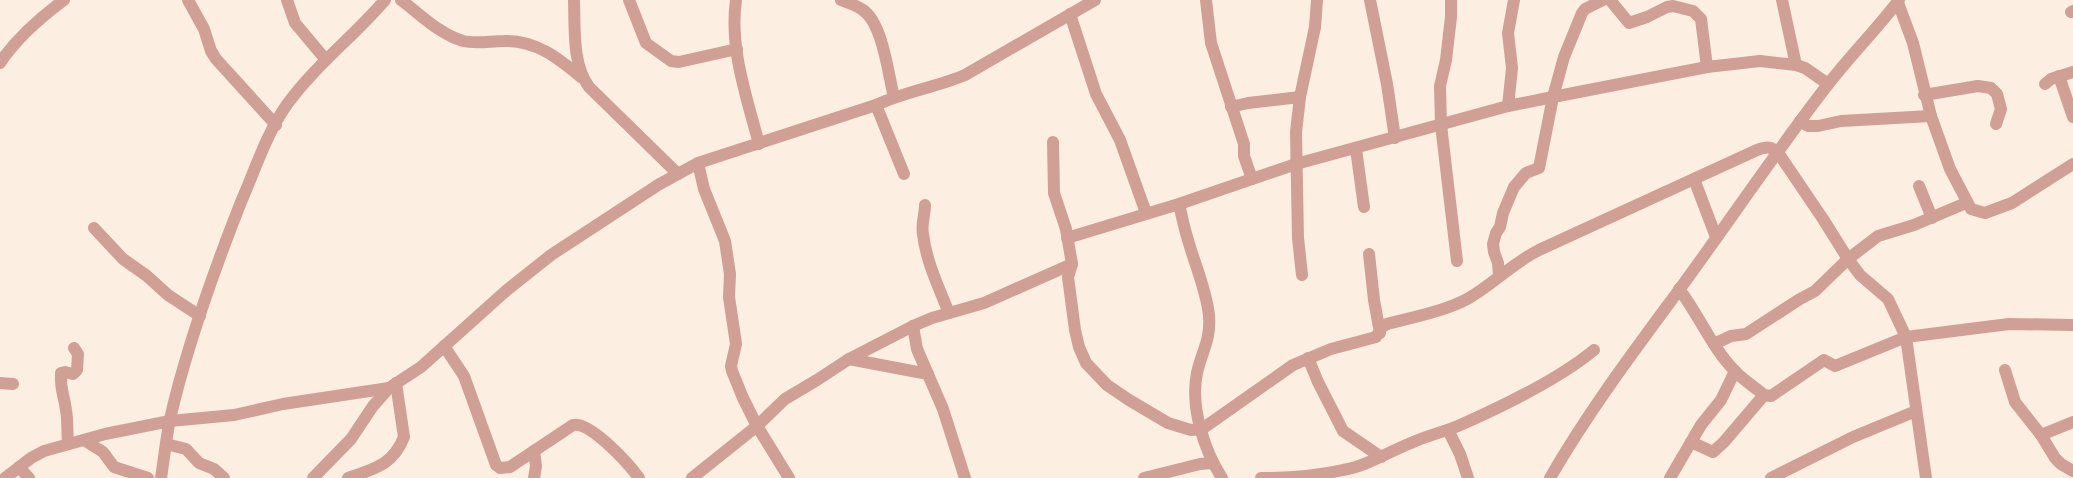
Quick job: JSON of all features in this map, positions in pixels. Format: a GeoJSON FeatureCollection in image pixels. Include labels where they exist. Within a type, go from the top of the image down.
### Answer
{"type":"FeatureCollection","features":[{"type":"Feature","properties":{"kind":"street"},"geometry":{"type":"LineString","coordinates":[[0,63],[8,50],[64,0]]}},
{"type":"Feature","properties":{"kind":"street"},"geometry":{"type":"LineString","coordinates":[[188,0],[204,29],[216,59],[276,125]]}},
{"type":"Feature","properties":{"kind":"street"},"geometry":{"type":"LineString","coordinates":[[287,0],[296,23],[326,60]]}},
{"type":"Feature","properties":{"kind":"street"},"geometry":{"type":"LineString","coordinates":[[161,478],[170,421],[184,363],[225,242],[253,173],[276,125],[299,89],[385,0]]}},
{"type":"Feature","properties":{"kind":"street"},"geometry":{"type":"LineString","coordinates":[[401,0],[446,33],[463,40],[477,42],[507,40],[543,48],[582,78],[678,174]]}},
{"type":"Feature","properties":{"kind":"street"},"geometry":{"type":"LineString","coordinates":[[574,0],[582,78]]}},
{"type":"Feature","properties":{"kind":"street"},"geometry":{"type":"LineString","coordinates":[[629,0],[646,43],[671,61],[679,62],[736,49]]}},
{"type":"Feature","properties":{"kind":"street"},"geometry":{"type":"LineString","coordinates":[[736,0],[734,16],[736,49],[759,144]]}},
{"type":"Feature","properties":{"kind":"street"},"geometry":{"type":"LineString","coordinates":[[841,0],[863,10],[875,25],[881,38],[894,97]]}},
{"type":"Feature","properties":{"kind":"street"},"geometry":{"type":"LineString","coordinates":[[314,478],[351,439],[372,406],[393,385],[421,367],[507,290],[551,255],[678,174],[699,163],[965,75],[1095,0]]}},
{"type":"Feature","properties":{"kind":"street"},"geometry":{"type":"LineString","coordinates":[[1206,0],[1211,43],[1244,144],[1244,156],[1252,179]]}},
{"type":"Feature","properties":{"kind":"street"},"geometry":{"type":"LineString","coordinates":[[1302,275],[1298,238],[1299,203],[1295,146],[1299,97],[1311,48],[1317,0]]}},
{"type":"Feature","properties":{"kind":"street"},"geometry":{"type":"LineString","coordinates":[[1370,0],[1395,138]]}},
{"type":"Feature","properties":{"kind":"street"},"geometry":{"type":"LineString","coordinates":[[1451,0],[1446,60],[1440,86],[1441,125],[1457,261]]}},
{"type":"Feature","properties":{"kind":"street"},"geometry":{"type":"LineString","coordinates":[[1508,106],[1512,68],[1508,33],[1514,0]]}},
{"type":"Feature","properties":{"kind":"street"},"geometry":{"type":"LineString","coordinates":[[1499,276],[1494,252],[1496,233],[1503,213],[1514,187],[1526,173],[1539,168],[1553,96],[1564,57],[1582,13],[1585,9],[1603,0]]}},
{"type":"Feature","properties":{"kind":"street"},"geometry":{"type":"LineString","coordinates":[[1610,0],[1629,23],[1667,7],[1692,5],[1701,19],[1707,67]]}},
{"type":"Feature","properties":{"kind":"street"},"geometry":{"type":"LineString","coordinates":[[1782,0],[1796,65]]}},
{"type":"Feature","properties":{"kind":"street"},"geometry":{"type":"LineString","coordinates":[[1550,478],[1579,430],[1638,343],[1777,151],[1828,84],[1898,0]]}},
{"type":"Feature","properties":{"kind":"street"},"geometry":{"type":"LineString","coordinates":[[1898,0],[1913,43],[1930,116],[1950,169],[1971,209],[1985,213],[2012,203],[2073,164]]}},
{"type":"Feature","properties":{"kind":"street"},"geometry":{"type":"LineString","coordinates":[[1070,14],[1096,94],[1120,140],[1146,213]]}},
{"type":"Feature","properties":{"kind":"street"},"geometry":{"type":"LineString","coordinates":[[1067,238],[1179,204],[1296,164],[1508,106],[1553,96],[1707,67],[1760,61],[1805,68],[1828,84]]}},
{"type":"Feature","properties":{"kind":"street"},"geometry":{"type":"LineString","coordinates":[[2045,84],[2051,79],[2073,72]]}},
{"type":"Feature","properties":{"kind":"street"},"geometry":{"type":"LineString","coordinates":[[2059,76],[2073,117]]}},
{"type":"Feature","properties":{"kind":"street"},"geometry":{"type":"LineString","coordinates":[[1924,95],[1978,86],[1991,88],[1997,94],[2001,109],[1996,124]]}},
{"type":"Feature","properties":{"kind":"street"},"geometry":{"type":"LineString","coordinates":[[1231,108],[1248,103],[1299,97]]}},
{"type":"Feature","properties":{"kind":"street"},"geometry":{"type":"LineString","coordinates":[[876,105],[904,174]]}},
{"type":"Feature","properties":{"kind":"street"},"geometry":{"type":"LineString","coordinates":[[1800,121],[1808,126],[1818,126],[1841,121],[1930,116]]}},
{"type":"Feature","properties":{"kind":"street"},"geometry":{"type":"LineString","coordinates":[[1053,142],[1054,193],[1066,229],[1072,264],[1068,277],[1075,330],[1086,363],[1107,385],[1159,417],[1184,428],[1202,429],[1308,358],[1331,349],[1371,339],[1387,324],[1459,304],[1539,250],[1766,147],[1777,151],[1848,259],[1860,275],[1888,300],[1906,337],[1926,478]]}},
{"type":"Feature","properties":{"kind":"street"},"geometry":{"type":"LineString","coordinates":[[1356,149],[1364,207]]}},
{"type":"Feature","properties":{"kind":"street"},"geometry":{"type":"LineString","coordinates":[[699,163],[704,189],[724,241],[730,274],[729,297],[736,344],[732,371],[757,426],[789,478]]}},
{"type":"Feature","properties":{"kind":"street"},"geometry":{"type":"LineString","coordinates":[[1694,179],[1716,237]]}},
{"type":"Feature","properties":{"kind":"street"},"geometry":{"type":"LineString","coordinates":[[1919,186],[1932,218]]}},
{"type":"Feature","properties":{"kind":"street"},"geometry":{"type":"LineString","coordinates":[[1714,344],[1731,336],[1746,334],[1815,291],[1848,259],[1878,236],[1932,218],[1966,203]]}},
{"type":"Feature","properties":{"kind":"street"},"geometry":{"type":"LineString","coordinates":[[1179,204],[1188,242],[1198,265],[1209,315],[1209,336],[1199,363],[1195,387],[1202,429],[1212,463],[1222,478]]}},
{"type":"Feature","properties":{"kind":"street"},"geometry":{"type":"LineString","coordinates":[[925,205],[922,226],[924,242],[934,277],[949,313]]}},
{"type":"Feature","properties":{"kind":"street"},"geometry":{"type":"LineString","coordinates":[[94,228],[123,259],[168,295],[200,316]]}},
{"type":"Feature","properties":{"kind":"street"},"geometry":{"type":"LineString","coordinates":[[1370,254],[1374,300],[1380,333]]}},
{"type":"Feature","properties":{"kind":"street"},"geometry":{"type":"LineString","coordinates":[[692,478],[757,426],[785,399],[849,359],[913,326],[984,303],[1072,264]]}},
{"type":"Feature","properties":{"kind":"street"},"geometry":{"type":"LineString","coordinates":[[1679,289],[1692,306],[1714,344],[1735,371],[1764,395],[1771,396],[1824,360],[1835,366],[1906,337],[2009,324],[2073,325]]}},
{"type":"Feature","properties":{"kind":"street"},"geometry":{"type":"LineString","coordinates":[[913,326],[917,349],[942,409],[965,478]]}},
{"type":"Feature","properties":{"kind":"street"},"geometry":{"type":"LineString","coordinates":[[444,346],[464,376],[496,465],[500,468],[510,467],[573,425],[582,424],[622,458],[639,478]]}},
{"type":"Feature","properties":{"kind":"street"},"geometry":{"type":"LineString","coordinates":[[68,444],[67,413],[60,384],[61,373],[73,374],[77,370],[78,354],[74,348]]}},
{"type":"Feature","properties":{"kind":"street"},"geometry":{"type":"LineString","coordinates":[[1261,478],[1294,478],[1346,470],[1381,457],[1502,406],[1579,362],[1594,350]]}},
{"type":"Feature","properties":{"kind":"street"},"geometry":{"type":"LineString","coordinates":[[1308,358],[1343,431],[1381,457]]}},
{"type":"Feature","properties":{"kind":"street"},"geometry":{"type":"LineString","coordinates":[[849,359],[928,374]]}},
{"type":"Feature","properties":{"kind":"street"},"geometry":{"type":"LineString","coordinates":[[2005,370],[2015,402],[2041,435],[2055,458],[2073,471]]}},
{"type":"Feature","properties":{"kind":"street"},"geometry":{"type":"LineString","coordinates":[[1670,478],[1701,425],[1721,400],[1735,371]]}},
{"type":"Feature","properties":{"kind":"street"},"geometry":{"type":"LineString","coordinates":[[5,478],[44,451],[105,434],[170,421],[234,415],[393,385]]}},
{"type":"Feature","properties":{"kind":"street"},"geometry":{"type":"LineString","coordinates":[[348,478],[384,465],[401,445],[404,437],[393,385]]}},
{"type":"Feature","properties":{"kind":"street"},"geometry":{"type":"LineString","coordinates":[[1691,442],[1713,452],[1764,395]]}},
{"type":"Feature","properties":{"kind":"street"},"geometry":{"type":"LineString","coordinates":[[1771,478],[1854,437],[1904,414],[1916,411]]}},
{"type":"Feature","properties":{"kind":"street"},"geometry":{"type":"LineString","coordinates":[[2041,435],[2073,422]]}},
{"type":"Feature","properties":{"kind":"street"},"geometry":{"type":"LineString","coordinates":[[1448,430],[1460,454],[1468,478]]}},
{"type":"Feature","properties":{"kind":"street"},"geometry":{"type":"LineString","coordinates":[[84,440],[103,452],[114,466],[148,478]]}},
{"type":"Feature","properties":{"kind":"street"},"geometry":{"type":"LineString","coordinates":[[166,444],[186,449],[199,463],[214,469],[224,478]]}},
{"type":"Feature","properties":{"kind":"street"},"geometry":{"type":"LineString","coordinates":[[534,451],[536,466],[534,478]]}},
{"type":"Feature","properties":{"kind":"street"},"geometry":{"type":"LineString","coordinates":[[1144,478],[1212,463]]}},
{"type":"Feature","properties":{"kind":"street"},"geometry":{"type":"LineString","coordinates":[[19,467],[29,478]]}}]}
